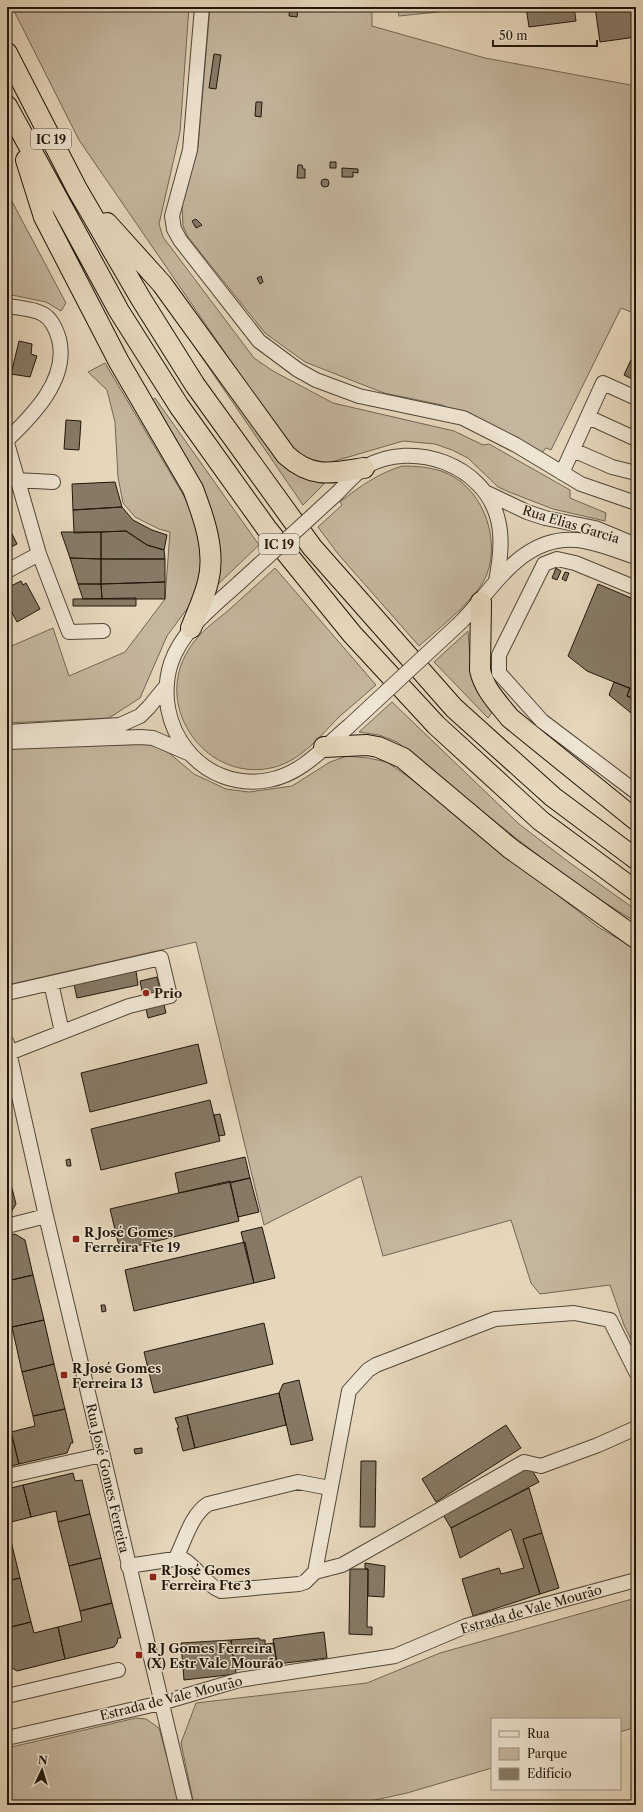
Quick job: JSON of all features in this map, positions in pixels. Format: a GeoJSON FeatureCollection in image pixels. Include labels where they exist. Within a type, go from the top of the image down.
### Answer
{"type":"FeatureCollection","features":[{"type":"Feature","properties":{"kind":"highway","name":"IC 19"},"geometry":{"type":"LineString","coordinates":[[7,53],[77,189],[141,299],[195,385],[312,547],[454,708],[553,797],[636,859]]}},
{"type":"Feature","properties":{"kind":"highway","name":"IC 19"},"geometry":{"type":"LineString","coordinates":[[11,113],[119,311],[179,406],[267,529],[352,634],[436,725],[541,821],[636,891]]}},
{"type":"Feature","properties":{"kind":"highway"},"geometry":{"type":"LineString","coordinates":[[11,113],[44,217],[120,362],[193,489],[201,511],[210,546],[208,580],[191,628]]}},
{"type":"Feature","properties":{"kind":"highway"},"geometry":{"type":"LineString","coordinates":[[77,189],[162,284],[289,458],[302,467],[320,474],[364,468]]}},
{"type":"Feature","properties":{"kind":"highway"},"geometry":{"type":"LineString","coordinates":[[480,602],[480,670],[482,678],[495,700],[510,718],[636,820]]}},
{"type":"Feature","properties":{"kind":"highway"},"geometry":{"type":"LineString","coordinates":[[324,747],[354,745],[378,746],[403,758],[511,849],[636,938]]}},
{"type":"Feature","properties":{"kind":"street"},"geometry":{"type":"LineString","coordinates":[[202,7],[190,150],[172,216],[174,229],[180,240],[241,320],[259,341],[298,370],[316,380],[359,396],[463,418],[516,445],[581,484],[636,503]]}},
{"type":"Feature","properties":{"kind":"street"},"geometry":{"type":"LineString","coordinates":[[7,306],[34,310],[50,319],[57,331],[62,355],[54,380],[28,419],[7,442],[16,480],[39,554],[68,632],[103,631]]}},
{"type":"Feature","properties":{"kind":"street"},"geometry":{"type":"LineString","coordinates":[[562,473],[603,383],[636,398]]}},
{"type":"Feature","properties":{"kind":"street"},"geometry":{"type":"LineString","coordinates":[[588,417],[636,439]]}},
{"type":"Feature","properties":{"kind":"street"},"geometry":{"type":"LineString","coordinates":[[573,450],[612,468],[636,473]]}},
{"type":"Feature","properties":{"kind":"street","name":"Rua Elias Garcia"},"geometry":{"type":"LineString","coordinates":[[636,545],[595,528],[545,518],[527,512],[485,492],[470,477],[458,468],[439,460],[424,457],[388,459],[364,468],[191,628],[177,650],[171,663],[167,685],[166,703],[170,720],[176,735],[188,753],[211,771],[236,780],[249,781],[268,780],[297,770],[348,727],[461,622],[480,602],[496,581],[530,550],[554,541],[568,540],[587,542],[636,557]]}},
{"type":"Feature","properties":{"kind":"street"},"geometry":{"type":"LineString","coordinates":[[16,480],[53,482]]}},
{"type":"Feature","properties":{"kind":"street","name":"Rua Elias Garcia"},"geometry":{"type":"LineString","coordinates":[[485,492],[498,521],[500,550],[496,581]]}},
{"type":"Feature","properties":{"kind":"street"},"geometry":{"type":"LineString","coordinates":[[7,571],[39,554]]}},
{"type":"Feature","properties":{"kind":"street"},"geometry":{"type":"LineString","coordinates":[[636,588],[575,563],[557,559],[544,564],[499,656],[499,673],[542,721],[636,792]]}},
{"type":"Feature","properties":{"kind":"street"},"geometry":{"type":"LineString","coordinates":[[7,732],[120,725],[140,716],[167,685]]}},
{"type":"Feature","properties":{"kind":"street"},"geometry":{"type":"LineString","coordinates":[[7,742],[141,737],[153,738],[188,753]]}},
{"type":"Feature","properties":{"kind":"street"},"geometry":{"type":"LineString","coordinates":[[7,993],[161,958],[170,996],[129,1006],[62,1032],[8,1048]]}},
{"type":"Feature","properties":{"kind":"street"},"geometry":{"type":"LineString","coordinates":[[51,983],[62,1032]]}},
{"type":"Feature","properties":{"kind":"street","name":"Rua José Gomes Ferreira"},"geometry":{"type":"LineString","coordinates":[[8,1048],[128,1566],[186,1805]]}},
{"type":"Feature","properties":{"kind":"street"},"geometry":{"type":"LineString","coordinates":[[7,1226],[46,1216]]}},
{"type":"Feature","properties":{"kind":"street"},"geometry":{"type":"LineString","coordinates":[[128,1566],[176,1558],[187,1562],[214,1588],[221,1591],[299,1584],[312,1577],[315,1572],[349,1391],[368,1370],[376,1365],[495,1319],[574,1313],[610,1320],[636,1372]]}},
{"type":"Feature","properties":{"kind":"street"},"geometry":{"type":"LineString","coordinates":[[315,1572],[336,1568],[342,1565],[524,1462],[541,1466],[598,1445],[636,1428]]}},
{"type":"Feature","properties":{"kind":"street"},"geometry":{"type":"LineString","coordinates":[[7,1476],[102,1455]]}},
{"type":"Feature","properties":{"kind":"street"},"geometry":{"type":"LineString","coordinates":[[176,1558],[195,1517],[201,1509],[208,1504],[298,1482],[330,1488]]}},
{"type":"Feature","properties":{"kind":"street","name":"Estrada de Vale Mourão"},"geometry":{"type":"LineString","coordinates":[[7,1738],[161,1703],[239,1680],[395,1656],[466,1626],[636,1580]]}},
{"type":"Feature","properties":{"kind":"street"},"geometry":{"type":"LineString","coordinates":[[7,1696],[118,1670]]}},
{"type":"Feature","properties":{"kind":"green space"},"geometry":{"type":"Polygon","coordinates":[[[12,7],[189,7],[180,132],[159,224],[163,237],[254,358],[273,371],[333,403],[454,431],[483,445],[489,444],[570,490],[570,498],[606,513],[605,521],[553,509],[509,492],[498,487],[468,458],[435,444],[403,441],[328,463],[306,458],[297,451],[283,437],[79,140],[12,7]]]}},
{"type":"Feature","properties":{"kind":"green space"},"geometry":{"type":"Polygon","coordinates":[[[210,7],[372,7],[372,26],[485,58],[636,86],[636,314],[621,308],[551,450],[546,448],[541,454],[490,426],[442,405],[384,393],[305,362],[265,333],[188,237],[183,226],[182,205],[198,147],[210,7]]]}},
{"type":"Feature","properties":{"kind":"green space"},"geometry":{"type":"Polygon","coordinates":[[[397,7],[486,7],[399,16],[397,7]]]}},
{"type":"Feature","properties":{"kind":"green space"},"geometry":{"type":"Polygon","coordinates":[[[7,192],[66,303],[61,311],[46,302],[7,294],[7,192]]]}},
{"type":"Feature","properties":{"kind":"green space"},"geometry":{"type":"Polygon","coordinates":[[[155,289],[315,478],[324,484],[303,505],[155,289]]]}},
{"type":"Feature","properties":{"kind":"green space"},"geometry":{"type":"Polygon","coordinates":[[[105,363],[194,513],[200,535],[202,577],[192,602],[167,636],[140,698],[109,718],[7,723],[7,648],[53,628],[69,676],[125,652],[165,599],[170,532],[159,529],[135,517],[123,503],[118,477],[115,422],[107,390],[88,372],[105,363]]]}},
{"type":"Feature","properties":{"kind":"green space"},"geometry":{"type":"Polygon","coordinates":[[[155,398],[259,545],[213,589],[217,576],[150,402],[155,398]]]}},
{"type":"Feature","properties":{"kind":"green space"},"geometry":{"type":"Polygon","coordinates":[[[402,466],[422,467],[441,471],[455,478],[467,487],[477,499],[484,513],[489,528],[491,544],[491,559],[487,574],[476,593],[419,646],[338,554],[318,527],[342,505],[340,502],[354,491],[376,477],[402,466]]]}},
{"type":"Feature","properties":{"kind":"green space"},"geometry":{"type":"Polygon","coordinates":[[[275,568],[376,685],[339,717],[303,753],[275,767],[251,770],[228,764],[208,753],[193,737],[182,717],[177,695],[179,672],[189,649],[198,637],[275,568]]]}},
{"type":"Feature","properties":{"kind":"green space"},"geometry":{"type":"Polygon","coordinates":[[[468,631],[471,670],[493,711],[488,718],[434,662],[468,631]]]}},
{"type":"Feature","properties":{"kind":"green space"},"geometry":{"type":"Polygon","coordinates":[[[392,702],[519,824],[570,863],[636,910],[636,922],[573,881],[543,859],[397,742],[379,735],[359,732],[392,702]]]}},
{"type":"Feature","properties":{"kind":"green space"},"geometry":{"type":"Polygon","coordinates":[[[148,743],[169,753],[194,774],[226,789],[249,792],[292,786],[330,762],[347,756],[387,762],[414,781],[598,927],[636,949],[636,1350],[624,1325],[610,1285],[540,1294],[531,1283],[511,1220],[383,1256],[361,1176],[264,1225],[196,942],[7,985],[7,749],[148,743]]]}},
{"type":"Feature","properties":{"kind":"green space"},"geometry":{"type":"Polygon","coordinates":[[[636,1598],[636,1727],[621,1732],[621,1718],[491,1718],[491,1768],[407,1793],[352,1805],[194,1805],[181,1743],[196,1703],[367,1683],[440,1653],[636,1598]]]}},
{"type":"Feature","properties":{"kind":"green space"},"geometry":{"type":"Polygon","coordinates":[[[136,1718],[146,1719],[159,1728],[180,1805],[7,1805],[7,1748],[136,1718]]]}},
{"type":"Feature","properties":{"kind":"building"},"geometry":{"type":"Polygon","coordinates":[[[290,7],[298,7],[297,17],[289,16],[290,7]]]}},
{"type":"Feature","properties":{"kind":"building"},"geometry":{"type":"Polygon","coordinates":[[[526,7],[574,7],[576,21],[529,27],[526,7]]]}},
{"type":"Feature","properties":{"kind":"building"},"geometry":{"type":"Polygon","coordinates":[[[595,7],[636,7],[636,37],[600,42],[595,7]]]}},
{"type":"Feature","properties":{"kind":"building"},"geometry":{"type":"Polygon","coordinates":[[[214,54],[221,55],[216,89],[209,88],[214,54]]]}},
{"type":"Feature","properties":{"kind":"building"},"geometry":{"type":"Polygon","coordinates":[[[256,102],[262,102],[261,117],[255,116],[256,102]]]}},
{"type":"Feature","properties":{"kind":"building"},"geometry":{"type":"Polygon","coordinates":[[[330,162],[336,162],[336,168],[330,168],[330,162]]]}},
{"type":"Feature","properties":{"kind":"building"},"geometry":{"type":"Polygon","coordinates":[[[298,165],[302,165],[303,169],[305,169],[305,178],[297,178],[298,165]]]}},
{"type":"Feature","properties":{"kind":"building"},"geometry":{"type":"Polygon","coordinates":[[[342,168],[358,169],[358,173],[353,172],[353,177],[342,177],[342,168]]]}},
{"type":"Feature","properties":{"kind":"building"},"geometry":{"type":"Polygon","coordinates":[[[323,179],[327,179],[329,183],[327,187],[323,187],[321,185],[321,181],[323,179]]]}},
{"type":"Feature","properties":{"kind":"building"},"geometry":{"type":"Polygon","coordinates":[[[196,219],[202,225],[196,228],[192,221],[196,219]]]}},
{"type":"Feature","properties":{"kind":"building"},"geometry":{"type":"Polygon","coordinates":[[[261,276],[263,282],[260,284],[257,278],[261,276]]]}},
{"type":"Feature","properties":{"kind":"building"},"geometry":{"type":"Polygon","coordinates":[[[19,341],[32,344],[31,354],[37,356],[30,377],[11,374],[19,341]]]}},
{"type":"Feature","properties":{"kind":"building"},"geometry":{"type":"Polygon","coordinates":[[[636,349],[636,381],[624,375],[636,349]]]}},
{"type":"Feature","properties":{"kind":"building"},"geometry":{"type":"Polygon","coordinates":[[[66,420],[81,421],[79,450],[64,449],[66,420]]]}},
{"type":"Feature","properties":{"kind":"building"},"geometry":{"type":"Polygon","coordinates":[[[115,482],[122,507],[73,510],[72,484],[115,482]]]}},
{"type":"Feature","properties":{"kind":"building"},"geometry":{"type":"Polygon","coordinates":[[[122,507],[133,520],[152,530],[167,535],[164,550],[147,545],[126,531],[74,533],[73,510],[122,507]]]}},
{"type":"Feature","properties":{"kind":"building"},"geometry":{"type":"Polygon","coordinates":[[[7,524],[17,544],[7,549],[7,524]]]}},
{"type":"Feature","properties":{"kind":"building"},"geometry":{"type":"Polygon","coordinates":[[[126,531],[147,545],[164,550],[165,559],[101,559],[101,532],[126,531]]]}},
{"type":"Feature","properties":{"kind":"building"},"geometry":{"type":"Polygon","coordinates":[[[61,532],[101,532],[101,559],[70,558],[61,532]]]}},
{"type":"Feature","properties":{"kind":"building"},"geometry":{"type":"Polygon","coordinates":[[[70,558],[101,559],[101,584],[78,584],[70,558]]]}},
{"type":"Feature","properties":{"kind":"building"},"geometry":{"type":"Polygon","coordinates":[[[101,559],[165,559],[165,582],[101,584],[101,559]]]}},
{"type":"Feature","properties":{"kind":"building"},"geometry":{"type":"Polygon","coordinates":[[[556,568],[561,571],[557,580],[552,578],[556,568]]]}},
{"type":"Feature","properties":{"kind":"building"},"geometry":{"type":"Polygon","coordinates":[[[565,572],[569,573],[566,581],[562,579],[565,572]]]}},
{"type":"Feature","properties":{"kind":"building"},"geometry":{"type":"Polygon","coordinates":[[[21,581],[23,585],[26,583],[40,609],[17,622],[7,603],[7,588],[21,581]]]}},
{"type":"Feature","properties":{"kind":"building"},"geometry":{"type":"Polygon","coordinates":[[[165,582],[165,599],[102,599],[101,584],[165,582]]]}},
{"type":"Feature","properties":{"kind":"building"},"geometry":{"type":"Polygon","coordinates":[[[78,584],[101,584],[102,599],[83,599],[78,584]]]}},
{"type":"Feature","properties":{"kind":"building"},"geometry":{"type":"Polygon","coordinates":[[[598,584],[636,600],[636,691],[587,671],[568,656],[598,584]]]}},
{"type":"Feature","properties":{"kind":"building"},"geometry":{"type":"Polygon","coordinates":[[[136,598],[136,606],[73,606],[73,599],[136,598]]]}},
{"type":"Feature","properties":{"kind":"building"},"geometry":{"type":"Polygon","coordinates":[[[614,682],[630,688],[627,696],[636,700],[636,717],[609,695],[614,682]]]}},
{"type":"Feature","properties":{"kind":"building"},"geometry":{"type":"Polygon","coordinates":[[[630,688],[636,691],[636,700],[627,696],[630,688]]]}},
{"type":"Feature","properties":{"kind":"building"},"geometry":{"type":"Polygon","coordinates":[[[136,971],[138,985],[77,998],[74,984],[136,971]]]}},
{"type":"Feature","properties":{"kind":"building"},"geometry":{"type":"Polygon","coordinates":[[[157,977],[166,1013],[148,1018],[140,981],[157,977]]]}},
{"type":"Feature","properties":{"kind":"building"},"geometry":{"type":"Polygon","coordinates":[[[198,1044],[207,1083],[90,1112],[81,1073],[198,1044]]]}},
{"type":"Feature","properties":{"kind":"building"},"geometry":{"type":"Polygon","coordinates":[[[210,1100],[220,1141],[101,1170],[91,1129],[210,1100]]]}},
{"type":"Feature","properties":{"kind":"building"},"geometry":{"type":"Polygon","coordinates":[[[220,1114],[225,1135],[219,1136],[214,1115],[220,1114]]]}},
{"type":"Feature","properties":{"kind":"building"},"geometry":{"type":"Polygon","coordinates":[[[245,1157],[250,1178],[179,1193],[175,1173],[245,1157]]]}},
{"type":"Feature","properties":{"kind":"building"},"geometry":{"type":"Polygon","coordinates":[[[70,1159],[71,1166],[67,1166],[66,1160],[70,1159]]]}},
{"type":"Feature","properties":{"kind":"building"},"geometry":{"type":"Polygon","coordinates":[[[7,1169],[16,1204],[10,1214],[7,1215],[7,1169]]]}},
{"type":"Feature","properties":{"kind":"building"},"geometry":{"type":"Polygon","coordinates":[[[250,1178],[259,1212],[238,1217],[230,1183],[250,1178]]]}},
{"type":"Feature","properties":{"kind":"building"},"geometry":{"type":"Polygon","coordinates":[[[230,1181],[239,1221],[120,1250],[110,1209],[230,1181]]]}},
{"type":"Feature","properties":{"kind":"building"},"geometry":{"type":"Polygon","coordinates":[[[262,1227],[275,1278],[254,1283],[241,1232],[262,1227]]]}},
{"type":"Feature","properties":{"kind":"building"},"geometry":{"type":"Polygon","coordinates":[[[15,1234],[25,1240],[33,1275],[7,1281],[7,1236],[15,1234]]]}},
{"type":"Feature","properties":{"kind":"building"},"geometry":{"type":"Polygon","coordinates":[[[245,1242],[254,1283],[134,1311],[125,1270],[245,1242]]]}},
{"type":"Feature","properties":{"kind":"building"},"geometry":{"type":"Polygon","coordinates":[[[33,1275],[44,1320],[12,1327],[7,1311],[7,1281],[33,1275]]]}},
{"type":"Feature","properties":{"kind":"building"},"geometry":{"type":"Polygon","coordinates":[[[101,1305],[105,1305],[106,1311],[102,1312],[101,1305]]]}},
{"type":"Feature","properties":{"kind":"building"},"geometry":{"type":"Polygon","coordinates":[[[44,1320],[54,1364],[22,1372],[12,1327],[44,1320]]]}},
{"type":"Feature","properties":{"kind":"building"},"geometry":{"type":"Polygon","coordinates":[[[264,1323],[273,1364],[154,1393],[144,1352],[264,1323]]]}},
{"type":"Feature","properties":{"kind":"building"},"geometry":{"type":"Polygon","coordinates":[[[54,1364],[65,1409],[33,1416],[22,1372],[54,1364]]]}},
{"type":"Feature","properties":{"kind":"building"},"geometry":{"type":"Polygon","coordinates":[[[299,1380],[313,1440],[291,1445],[279,1393],[283,1384],[299,1380]]]}},
{"type":"Feature","properties":{"kind":"building"},"geometry":{"type":"Polygon","coordinates":[[[279,1393],[286,1425],[195,1448],[187,1415],[279,1393]]]}},
{"type":"Feature","properties":{"kind":"building"},"geometry":{"type":"Polygon","coordinates":[[[65,1409],[73,1443],[71,1443],[67,1453],[19,1464],[11,1432],[35,1426],[33,1416],[65,1409]]]}},
{"type":"Feature","properties":{"kind":"building"},"geometry":{"type":"Polygon","coordinates":[[[187,1415],[195,1448],[183,1451],[177,1428],[179,1428],[175,1418],[187,1415]]]}},
{"type":"Feature","properties":{"kind":"building"},"geometry":{"type":"Polygon","coordinates":[[[506,1425],[521,1448],[436,1502],[422,1479],[506,1425]]]}},
{"type":"Feature","properties":{"kind":"building"},"geometry":{"type":"Polygon","coordinates":[[[11,1432],[19,1464],[7,1467],[7,1433],[11,1432]]]}},
{"type":"Feature","properties":{"kind":"building"},"geometry":{"type":"Polygon","coordinates":[[[142,1448],[142,1453],[135,1454],[134,1449],[142,1448]]]}},
{"type":"Feature","properties":{"kind":"building"},"geometry":{"type":"Polygon","coordinates":[[[361,1461],[376,1461],[375,1527],[360,1527],[361,1461]]]}},
{"type":"Feature","properties":{"kind":"building"},"geometry":{"type":"Polygon","coordinates":[[[529,1465],[539,1482],[451,1528],[442,1513],[529,1465]]]}},
{"type":"Feature","properties":{"kind":"building"},"geometry":{"type":"Polygon","coordinates":[[[73,1473],[75,1481],[82,1480],[90,1514],[58,1522],[56,1511],[31,1517],[23,1485],[73,1473]]]}},
{"type":"Feature","properties":{"kind":"building"},"geometry":{"type":"Polygon","coordinates":[[[23,1485],[31,1517],[7,1523],[7,1489],[23,1485]]]}},
{"type":"Feature","properties":{"kind":"building"},"geometry":{"type":"Polygon","coordinates":[[[529,1488],[542,1533],[523,1539],[540,1594],[473,1616],[462,1579],[499,1568],[501,1574],[524,1568],[511,1529],[460,1558],[451,1528],[529,1488]]]}},
{"type":"Feature","properties":{"kind":"building"},"geometry":{"type":"Polygon","coordinates":[[[90,1514],[101,1558],[69,1566],[58,1522],[90,1514]]]}},
{"type":"Feature","properties":{"kind":"building"},"geometry":{"type":"Polygon","coordinates":[[[9,1533],[20,1578],[7,1581],[7,1534],[9,1533]]]}},
{"type":"Feature","properties":{"kind":"building"},"geometry":{"type":"Polygon","coordinates":[[[542,1533],[559,1588],[540,1594],[523,1539],[542,1533]]]}},
{"type":"Feature","properties":{"kind":"building"},"geometry":{"type":"Polygon","coordinates":[[[101,1558],[112,1603],[80,1611],[69,1566],[101,1558]]]}},
{"type":"Feature","properties":{"kind":"building"},"geometry":{"type":"Polygon","coordinates":[[[365,1563],[385,1566],[384,1597],[368,1596],[368,1569],[365,1569],[365,1563]]]}},
{"type":"Feature","properties":{"kind":"building"},"geometry":{"type":"Polygon","coordinates":[[[350,1569],[368,1569],[367,1627],[372,1627],[372,1635],[349,1634],[350,1569]]]}},
{"type":"Feature","properties":{"kind":"building"},"geometry":{"type":"Polygon","coordinates":[[[20,1578],[31,1622],[7,1628],[7,1581],[20,1578]]]}},
{"type":"Feature","properties":{"kind":"building"},"geometry":{"type":"Polygon","coordinates":[[[112,1603],[121,1638],[118,1638],[114,1647],[65,1659],[58,1627],[82,1621],[80,1611],[112,1603]]]}},
{"type":"Feature","properties":{"kind":"building"},"geometry":{"type":"Polygon","coordinates":[[[31,1622],[34,1633],[58,1627],[65,1659],[17,1671],[7,1665],[7,1628],[31,1622]]]}},
{"type":"Feature","properties":{"kind":"building"},"geometry":{"type":"Polygon","coordinates":[[[324,1632],[327,1658],[277,1664],[273,1639],[324,1632]]]}},
{"type":"Feature","properties":{"kind":"building"},"geometry":{"type":"Polygon","coordinates":[[[259,1638],[260,1640],[265,1640],[265,1645],[232,1649],[231,1640],[259,1638]]]}},
{"type":"Feature","properties":{"kind":"building"},"geometry":{"type":"Polygon","coordinates":[[[231,1640],[236,1674],[184,1680],[181,1643],[231,1640]]]}},
{"type":"Feature","properties":{"kind":"building"},"geometry":{"type":"Polygon","coordinates":[[[274,1643],[277,1664],[235,1670],[232,1649],[274,1643]]]}},
{"type":"Feature","properties":{"kind":"place","name":"Prio"},"geometry":{"type":"Point","coordinates":[146,993]}},
{"type":"Feature","properties":{"kind":"place","name":"R José Gomes Ferreira Fte 19"},"geometry":{"type":"Point","coordinates":[76,1239]}},
{"type":"Feature","properties":{"kind":"place","name":"R José Gomes Ferreira 13"},"geometry":{"type":"Point","coordinates":[64,1375]}},
{"type":"Feature","properties":{"kind":"place","name":"R José Gomes Ferreira Fte 3"},"geometry":{"type":"Point","coordinates":[153,1577]}},
{"type":"Feature","properties":{"kind":"place","name":"R J Gomes Ferreira (X) Estr Vale Mourão"},"geometry":{"type":"Point","coordinates":[139,1655]}}]}
